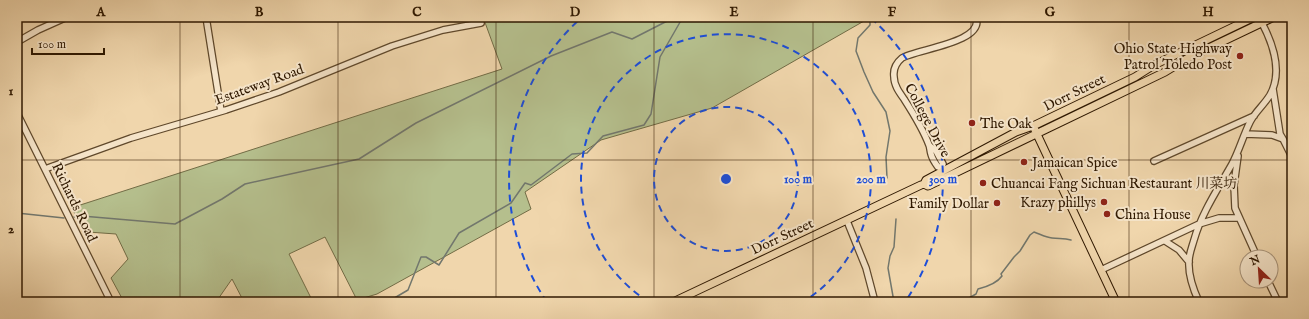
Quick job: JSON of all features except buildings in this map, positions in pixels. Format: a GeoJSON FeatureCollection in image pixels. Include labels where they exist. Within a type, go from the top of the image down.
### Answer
{"type":"FeatureCollection","features":[{"type":"Feature","properties":{"kind":"main road","name":"Dorr Street"},"geometry":{"type":"LineString","coordinates":[[673,302],[924,184],[926,180],[942,169],[1016,132],[1033,126],[1135,77],[1154,65],[1252,18],[1260,19],[1274,17]]}},
{"type":"Feature","properties":{"kind":"main road","name":"Dorr Street"},"geometry":{"type":"LineString","coordinates":[[924,184],[928,186],[1165,72],[1260,19]]}},
{"type":"Feature","properties":{"kind":"main road"},"geometry":{"type":"LineString","coordinates":[[1033,126],[1116,302]]}},
{"type":"Feature","properties":{"kind":"street"},"geometry":{"type":"LineString","coordinates":[[17,42],[38,30],[67,17]]}},
{"type":"Feature","properties":{"kind":"street"},"geometry":{"type":"LineString","coordinates":[[206,17],[221,111]]}},
{"type":"Feature","properties":{"kind":"street","name":"College Drive"},"geometry":{"type":"LineString","coordinates":[[942,169],[938,167],[931,153],[930,146],[918,123],[896,88],[894,70],[898,62],[905,57],[943,46],[971,33],[977,26],[976,17]]}},
{"type":"Feature","properties":{"kind":"street"},"geometry":{"type":"LineString","coordinates":[[1199,302],[1192,285],[1188,262],[1199,224],[1238,151],[1254,116],[1273,89],[1276,59],[1272,42],[1260,19]]}},
{"type":"Feature","properties":{"kind":"street","name":"Estateway Road"},"geometry":{"type":"LineString","coordinates":[[45,169],[131,138],[279,92],[383,49],[443,30],[481,23]]}},
{"type":"Feature","properties":{"kind":"street"},"geometry":{"type":"LineString","coordinates":[[1273,89],[1280,134],[1292,157]]}},
{"type":"Feature","properties":{"kind":"street","name":"Richards Road"},"geometry":{"type":"LineString","coordinates":[[17,113],[111,302]]}},
{"type":"Feature","properties":{"kind":"street"},"geometry":{"type":"LineString","coordinates":[[1154,161],[1254,116]]}},
{"type":"Feature","properties":{"kind":"street"},"geometry":{"type":"LineString","coordinates":[[1245,134],[1272,135],[1283,139]]}},
{"type":"Feature","properties":{"kind":"street"},"geometry":{"type":"LineString","coordinates":[[1238,151],[1234,192],[1235,208],[1238,218],[1253,249]]}},
{"type":"Feature","properties":{"kind":"street"},"geometry":{"type":"LineString","coordinates":[[1101,270],[1199,224],[1219,218],[1238,218]]}},
{"type":"Feature","properties":{"kind":"street"},"geometry":{"type":"LineString","coordinates":[[847,220],[866,268],[875,302]]}},
{"type":"Feature","properties":{"kind":"street"},"geometry":{"type":"LineString","coordinates":[[1165,240],[1179,250],[1188,262]]}},
{"type":"Feature","properties":{"kind":"street"},"geometry":{"type":"LineString","coordinates":[[1272,289],[1278,302]]}},
{"type":"Feature","properties":{"kind":"green space"},"geometry":{"type":"Polygon","coordinates":[[[483,17],[871,17],[712,108],[601,140],[525,192],[531,209],[377,294],[357,300],[325,237],[289,254],[313,302],[244,302],[232,279],[216,302],[124,302],[111,278],[128,259],[116,234],[88,232],[71,208],[502,69],[483,17]]]}},
{"type":"Feature","properties":{"kind":"waterway"},"geometry":{"type":"LineString","coordinates":[[74,217],[82,216],[175,224],[222,199],[245,184],[359,159],[416,123],[551,56],[612,32],[632,39],[675,17]]}},
{"type":"Feature","properties":{"kind":"waterway"},"geometry":{"type":"LineString","coordinates":[[391,302],[391,300],[408,290],[421,257],[426,257],[439,265],[459,233],[511,203],[525,183],[531,185],[572,154],[587,153],[603,136],[644,125],[651,114],[660,57],[683,17]]}},
{"type":"Feature","properties":{"kind":"waterway"},"geometry":{"type":"LineString","coordinates":[[870,17],[870,25],[858,38],[856,51],[873,92],[886,112],[890,131],[886,157],[887,178]]}},
{"type":"Feature","properties":{"kind":"waterway"},"geometry":{"type":"LineString","coordinates":[[17,213],[64,218]]}},
{"type":"Feature","properties":{"kind":"waterway"},"geometry":{"type":"LineString","coordinates":[[894,302],[888,268],[890,256],[894,247],[896,219]]}},
{"type":"Feature","properties":{"kind":"waterway"},"geometry":{"type":"LineString","coordinates":[[943,302],[969,298],[976,294],[978,289],[997,281],[1020,251],[1030,235],[1034,232],[1049,238],[1071,240]]}},
{"type":"Feature","properties":{"kind":"place","name":"Ohio State Highway Patrol Toledo Post"},"geometry":{"type":"Point","coordinates":[1240,56]}},
{"type":"Feature","properties":{"kind":"place","name":"The Oak"},"geometry":{"type":"Point","coordinates":[972,123]}},
{"type":"Feature","properties":{"kind":"place","name":"Jamaican Spice"},"geometry":{"type":"Point","coordinates":[1024,162]}},
{"type":"Feature","properties":{"kind":"place","name":"Chuancai Fang Sichuan Restaurant 川菜坊"},"geometry":{"type":"Point","coordinates":[983,183]}},
{"type":"Feature","properties":{"kind":"place","name":"Krazy phillys"},"geometry":{"type":"Point","coordinates":[1104,202]}},
{"type":"Feature","properties":{"kind":"place","name":"Family Dollar"},"geometry":{"type":"Point","coordinates":[997,203]}},
{"type":"Feature","properties":{"kind":"place","name":"China House"},"geometry":{"type":"Point","coordinates":[1107,214]}}]}
